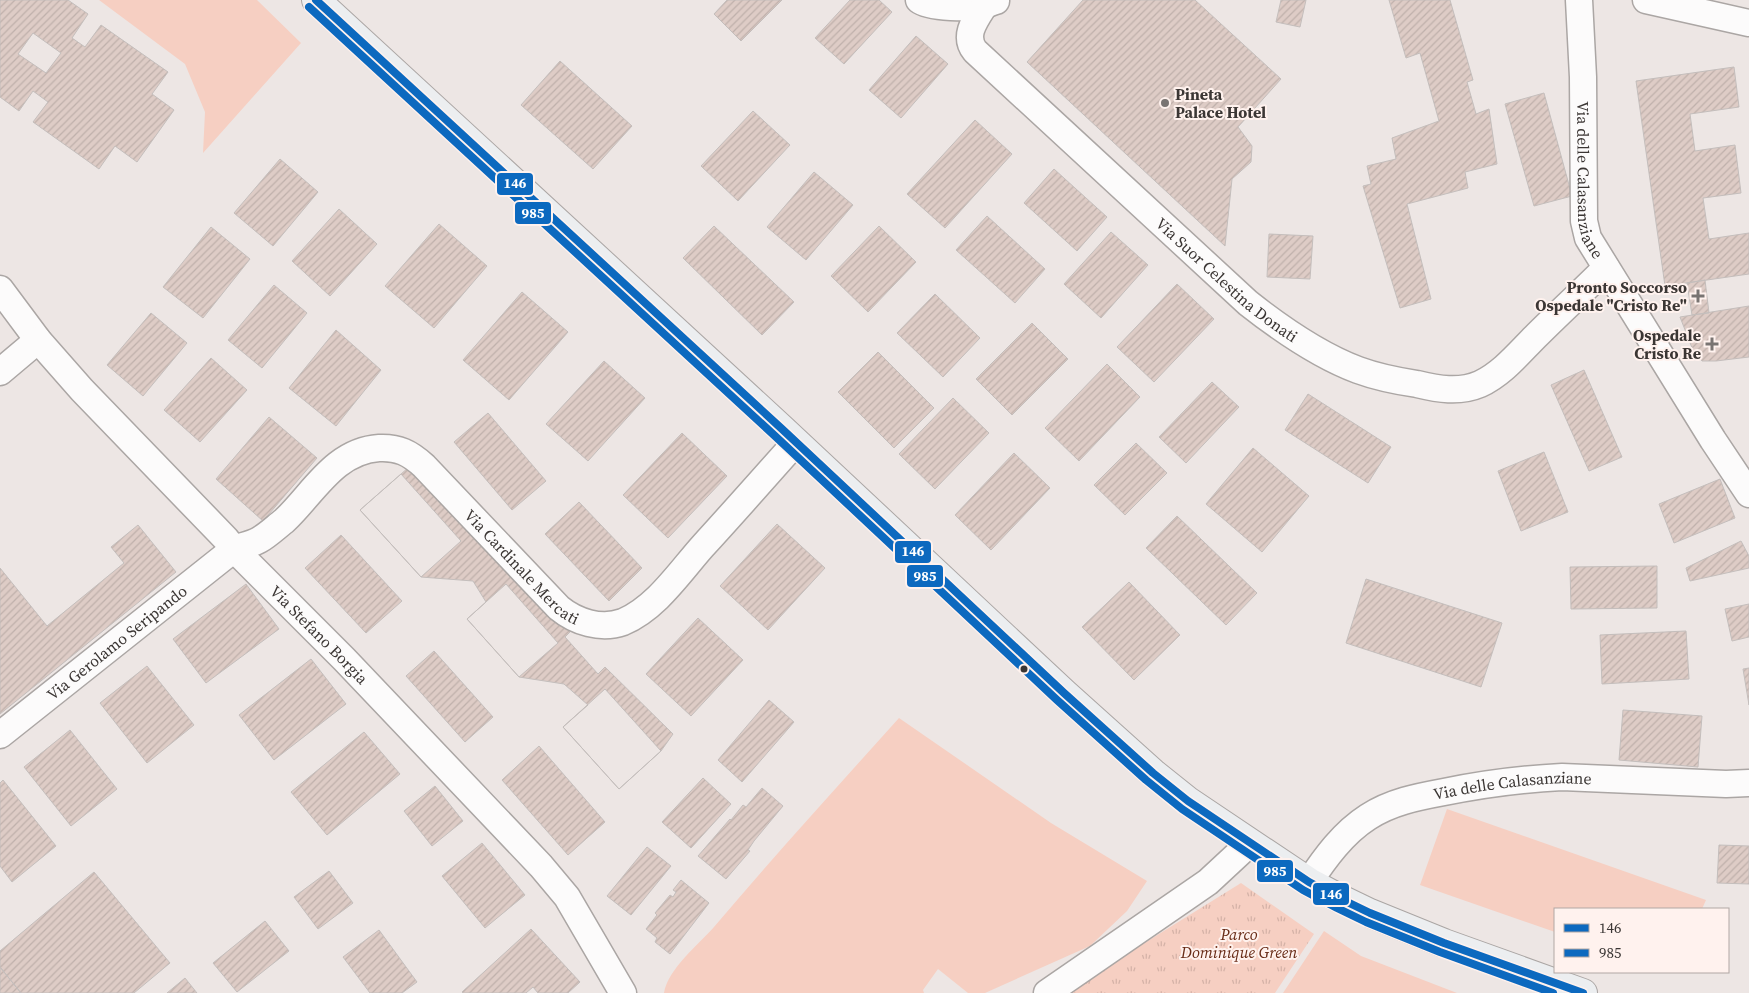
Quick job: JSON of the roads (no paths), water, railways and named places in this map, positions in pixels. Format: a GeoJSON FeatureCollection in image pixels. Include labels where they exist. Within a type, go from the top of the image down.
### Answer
{"type":"FeatureCollection","features":[{"type":"Feature","properties":{"kind":"main road"},"geometry":{"type":"LineString","coordinates":[[316,0],[796,442],[1064,693],[1153,773],[1188,801],[1309,882],[1363,910],[1583,993]]}},
{"type":"Feature","properties":{"kind":"street","name":"Via Suor Celestina Donati"},"geometry":{"type":"LineString","coordinates":[[919,0],[924,4],[935,6],[991,3]]}},
{"type":"Feature","properties":{"kind":"street","name":"Via delle Calasanziane"},"geometry":{"type":"LineString","coordinates":[[1579,0],[1583,77],[1584,222],[1588,238],[1713,440],[1749,494]]}},
{"type":"Feature","properties":{"kind":"street"},"geometry":{"type":"LineString","coordinates":[[1646,0],[1749,24]]}},
{"type":"Feature","properties":{"kind":"street","name":"Via Suor Celestina Donati"},"geometry":{"type":"LineString","coordinates":[[991,3],[976,17],[970,34],[969,41],[975,51],[1248,302],[1284,330],[1356,369],[1384,378],[1448,390],[1481,384],[1514,358],[1606,268]]}},
{"type":"Feature","properties":{"kind":"street","name":"Via Stefano Borgia"},"geometry":{"type":"LineString","coordinates":[[0,289],[38,340],[82,390],[234,549],[357,673],[541,866],[567,897],[623,993]]}},
{"type":"Feature","properties":{"kind":"street"},"geometry":{"type":"LineString","coordinates":[[0,372],[38,340]]}},
{"type":"Feature","properties":{"kind":"street","name":"Via Cardinale Mercati"},"geometry":{"type":"LineString","coordinates":[[234,549],[259,540],[284,520],[326,475],[351,455],[374,449],[396,449],[409,454],[424,466],[565,613],[587,623],[615,624],[631,617],[659,596],[796,442]]}},
{"type":"Feature","properties":{"kind":"street","name":"Via Gerolamo Seripando"},"geometry":{"type":"LineString","coordinates":[[0,735],[234,549]]}},
{"type":"Feature","properties":{"kind":"street","name":"Via delle Calasanziane"},"geometry":{"type":"LineString","coordinates":[[1309,882],[1331,851],[1357,825],[1386,807],[1405,800],[1486,784],[1535,778],[1562,777],[1726,784],[1749,783]]}},
{"type":"Feature","properties":{"kind":"street"},"geometry":{"type":"LineString","coordinates":[[1047,993],[1208,882],[1250,844]]}},
{"type":"Feature","properties":{"kind":"place","name":"Pineta Palace Hotel"},"geometry":{"type":"Point","coordinates":[1165,103]}},
{"type":"Feature","properties":{"kind":"place","name":"Pronto Soccorso Ospedale \"Cristo Re\""},"geometry":{"type":"Point","coordinates":[1698,296]}},
{"type":"Feature","properties":{"kind":"place","name":"Ospedale Cristo Re"},"geometry":{"type":"Point","coordinates":[1712,344]}},
{"type":"Feature","properties":{"kind":"park label","name":"Parco Dominique Green"},"geometry":{"type":"Point","coordinates":[1239,943]}}]}
